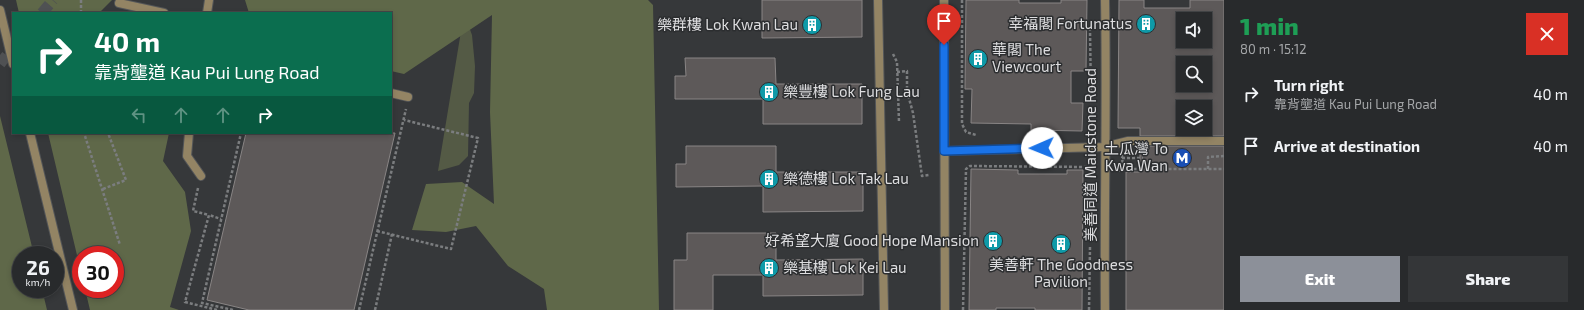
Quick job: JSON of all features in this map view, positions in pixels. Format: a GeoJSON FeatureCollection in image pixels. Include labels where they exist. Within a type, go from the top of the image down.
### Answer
{"type":"FeatureCollection","features":[{"type":"Feature","properties":{"kind":"street"},"geometry":{"type":"LineString","coordinates":[[207,12],[208,0]]}},
{"type":"Feature","properties":{"kind":"street"},"geometry":{"type":"LineString","coordinates":[[878,0],[884,310]]}},
{"type":"Feature","properties":{"kind":"street"},"geometry":{"type":"LineString","coordinates":[[944,0],[945,310]]}},
{"type":"Feature","properties":{"kind":"street","name":"美善同道 Maidstone Road"},"geometry":{"type":"LineString","coordinates":[[1105,0],[1105,310]]}},
{"type":"Feature","properties":{"kind":"street"},"geometry":{"type":"LineString","coordinates":[[119,3],[160,12]]}},
{"type":"Feature","properties":{"kind":"street"},"geometry":{"type":"LineString","coordinates":[[0,10],[12,60]]}},
{"type":"Feature","properties":{"kind":"street"},"geometry":{"type":"LineString","coordinates":[[392,93],[408,97]]}},
{"type":"Feature","properties":{"kind":"street"},"geometry":{"type":"LineString","coordinates":[[30,134],[73,310]]}},
{"type":"Feature","properties":{"kind":"street"},"geometry":{"type":"LineString","coordinates":[[189,134],[187,156],[201,176]]}},
{"type":"Feature","properties":{"kind":"street"},"geometry":{"type":"LineString","coordinates":[[944,151],[1104,147],[1128,141],[1224,141]]}},
{"type":"Feature","properties":{"kind":"path"},"geometry":{"type":"LineString","coordinates":[[81,0],[81,12]]}},
{"type":"Feature","properties":{"kind":"path"},"geometry":{"type":"LineString","coordinates":[[962,0],[962,124],[966,132],[974,135],[982,135]]}},
{"type":"Feature","properties":{"kind":"path"},"geometry":{"type":"LineString","coordinates":[[1090,24],[1091,103]]}},
{"type":"Feature","properties":{"kind":"path"},"geometry":{"type":"LineString","coordinates":[[898,72],[908,70],[908,91],[913,113],[922,176],[929,175]]}},
{"type":"Feature","properties":{"kind":"path"},"geometry":{"type":"LineString","coordinates":[[360,310],[408,97]]}},
{"type":"Feature","properties":{"kind":"path"},"geometry":{"type":"LineString","coordinates":[[377,231],[451,249],[478,138],[404,120]]}},
{"type":"Feature","properties":{"kind":"path"},"geometry":{"type":"LineString","coordinates":[[103,189],[126,180],[108,134]]}},
{"type":"Feature","properties":{"kind":"path"},"geometry":{"type":"LineString","coordinates":[[233,310],[202,303],[241,134]]}},
{"type":"Feature","properties":{"kind":"path"},"geometry":{"type":"LineString","coordinates":[[85,136],[120,245]]}},
{"type":"Feature","properties":{"kind":"path"},"geometry":{"type":"LineString","coordinates":[[1208,169],[1208,157],[1224,156]]}},
{"type":"Feature","properties":{"kind":"path"},"geometry":{"type":"LineString","coordinates":[[1122,158],[1143,158]]}},
{"type":"Feature","properties":{"kind":"path"},"geometry":{"type":"LineString","coordinates":[[963,310],[966,169],[970,166],[1087,167],[1091,171]]}},
{"type":"Feature","properties":{"kind":"path"},"geometry":{"type":"LineString","coordinates":[[1118,179],[1118,171],[1123,169],[1224,169]]}},
{"type":"Feature","properties":{"kind":"path"},"geometry":{"type":"LineString","coordinates":[[201,176],[193,211],[222,219]]}},
{"type":"Feature","properties":{"kind":"path"},"geometry":{"type":"LineString","coordinates":[[209,215],[185,302],[217,310]]}},
{"type":"Feature","properties":{"kind":"path"},"geometry":{"type":"LineString","coordinates":[[375,310],[392,234]]}},
{"type":"Feature","properties":{"kind":"green space"},"geometry":{"type":"Polygon","coordinates":[[[16,0],[112,0],[100,12],[19,12],[16,0]]]}},
{"type":"Feature","properties":{"kind":"green space"},"geometry":{"type":"Polygon","coordinates":[[[245,0],[648,0],[653,5],[659,310],[547,310],[544,289],[508,266],[476,226],[446,232],[412,230],[426,184],[462,182],[494,204],[490,112],[492,15],[404,74],[392,71],[392,12],[249,12],[245,0]]]}},
{"type":"Feature","properties":{"kind":"green space"},"geometry":{"type":"Polygon","coordinates":[[[464,13],[472,35],[475,66],[474,93],[469,103],[468,156],[459,165],[438,171],[464,13]]]}},
{"type":"Feature","properties":{"kind":"green space"},"geometry":{"type":"Polygon","coordinates":[[[0,116],[32,246],[12,246],[12,298],[44,298],[47,310],[0,310],[0,116]]]}},
{"type":"Feature","properties":{"kind":"green space"},"geometry":{"type":"Polygon","coordinates":[[[48,134],[169,134],[163,161],[185,192],[191,231],[170,307],[179,310],[90,310],[87,298],[124,298],[124,246],[75,246],[48,134]]]}},
{"type":"Feature","properties":{"kind":"building","name":"樂群樓 Lok Kwan Lau"},"geometry":{"type":"Polygon","coordinates":[[[762,0],[862,0],[862,37],[762,38],[762,0]]]}},
{"type":"Feature","properties":{"kind":"building"},"geometry":{"type":"Polygon","coordinates":[[[966,0],[1019,0],[1019,3],[1061,3],[1061,0],[1087,0],[1086,71],[1071,71],[1071,103],[1083,103],[1082,131],[1031,130],[1031,124],[971,123],[972,89],[965,89],[966,0]]]}},
{"type":"Feature","properties":{"kind":"building"},"geometry":{"type":"Polygon","coordinates":[[[1119,0],[1144,0],[1144,8],[1190,8],[1190,0],[1224,0],[1224,136],[1212,136],[1212,100],[1176,100],[1176,136],[1140,136],[1140,128],[1118,128],[1119,0]]]}},
{"type":"Feature","properties":{"kind":"building","name":"樂豐樓 Lok Fung Lau"},"geometry":{"type":"Polygon","coordinates":[[[685,58],[775,58],[776,84],[862,84],[862,124],[763,124],[763,99],[675,99],[675,76],[686,76],[685,58]]]}},
{"type":"Feature","properties":{"kind":"building"},"geometry":{"type":"Polygon","coordinates":[[[395,133],[354,310],[249,310],[207,300],[246,134],[395,133]]]}},
{"type":"Feature","properties":{"kind":"building","name":"樂德樓 Lok Tak Lau"},"geometry":{"type":"Polygon","coordinates":[[[686,146],[776,146],[776,172],[863,172],[863,211],[763,212],[763,186],[676,187],[676,164],[686,164],[686,146]]]}},
{"type":"Feature","properties":{"kind":"building"},"geometry":{"type":"Polygon","coordinates":[[[1140,146],[1224,146],[1224,310],[1126,310],[1126,172],[1140,172],[1140,146]]]}},
{"type":"Feature","properties":{"kind":"building"},"geometry":{"type":"Polygon","coordinates":[[[971,169],[1018,170],[1018,174],[1067,174],[1067,170],[1083,170],[1082,310],[996,308],[996,310],[969,310],[971,169]]]}},
{"type":"Feature","properties":{"kind":"building","name":"樂基樓 Lok Kei Lau"},"geometry":{"type":"Polygon","coordinates":[[[687,233],[776,233],[776,260],[863,259],[863,295],[763,296],[763,275],[713,275],[713,310],[674,310],[674,260],[687,260],[687,233]]]}},
{"type":"Feature","properties":{"kind":"tunnel"},"geometry":{"type":"LineString","coordinates":[[43,12],[53,0]]}},
{"type":"Feature","properties":{"kind":"tunnel"},"geometry":{"type":"LineString","coordinates":[[0,64],[12,48]]}},
{"type":"Feature","properties":{"kind":"place","name":"幸福閣 Fortunatus"},"geometry":{"type":"Point","coordinates":[1146,24]}},
{"type":"Feature","properties":{"kind":"place","name":"樂群樓 Lok Kwan Lau"},"geometry":{"type":"Point","coordinates":[812,25]}},
{"type":"Feature","properties":{"kind":"place","name":"華閣 The Viewcourt"},"geometry":{"type":"Point","coordinates":[978,59]}},
{"type":"Feature","properties":{"kind":"place","name":"樂豐樓 Lok Fung Lau"},"geometry":{"type":"Point","coordinates":[769,92]}},
{"type":"Feature","properties":{"kind":"place","name":"土瓜灣 To Kwa Wan"},"geometry":{"type":"Point","coordinates":[1182,158]}},
{"type":"Feature","properties":{"kind":"place","name":"樂德樓 Lok Tak Lau"},"geometry":{"type":"Point","coordinates":[769,179]}},
{"type":"Feature","properties":{"kind":"place","name":"好希望大廈 Good Hope Mansion"},"geometry":{"type":"Point","coordinates":[993,241]}},
{"type":"Feature","properties":{"kind":"place","name":"美善軒 The Goodness Pavilion"},"geometry":{"type":"Point","coordinates":[1061,244]}},
{"type":"Feature","properties":{"kind":"place","name":"樂基樓 Lok Kei Lau"},"geometry":{"type":"Point","coordinates":[769,268]}},
{"type":"Feature","properties":{"kind":"route"},"geometry":{"type":"LineString","coordinates":[[944,45],[944,151],[1042,148]]}}]}
